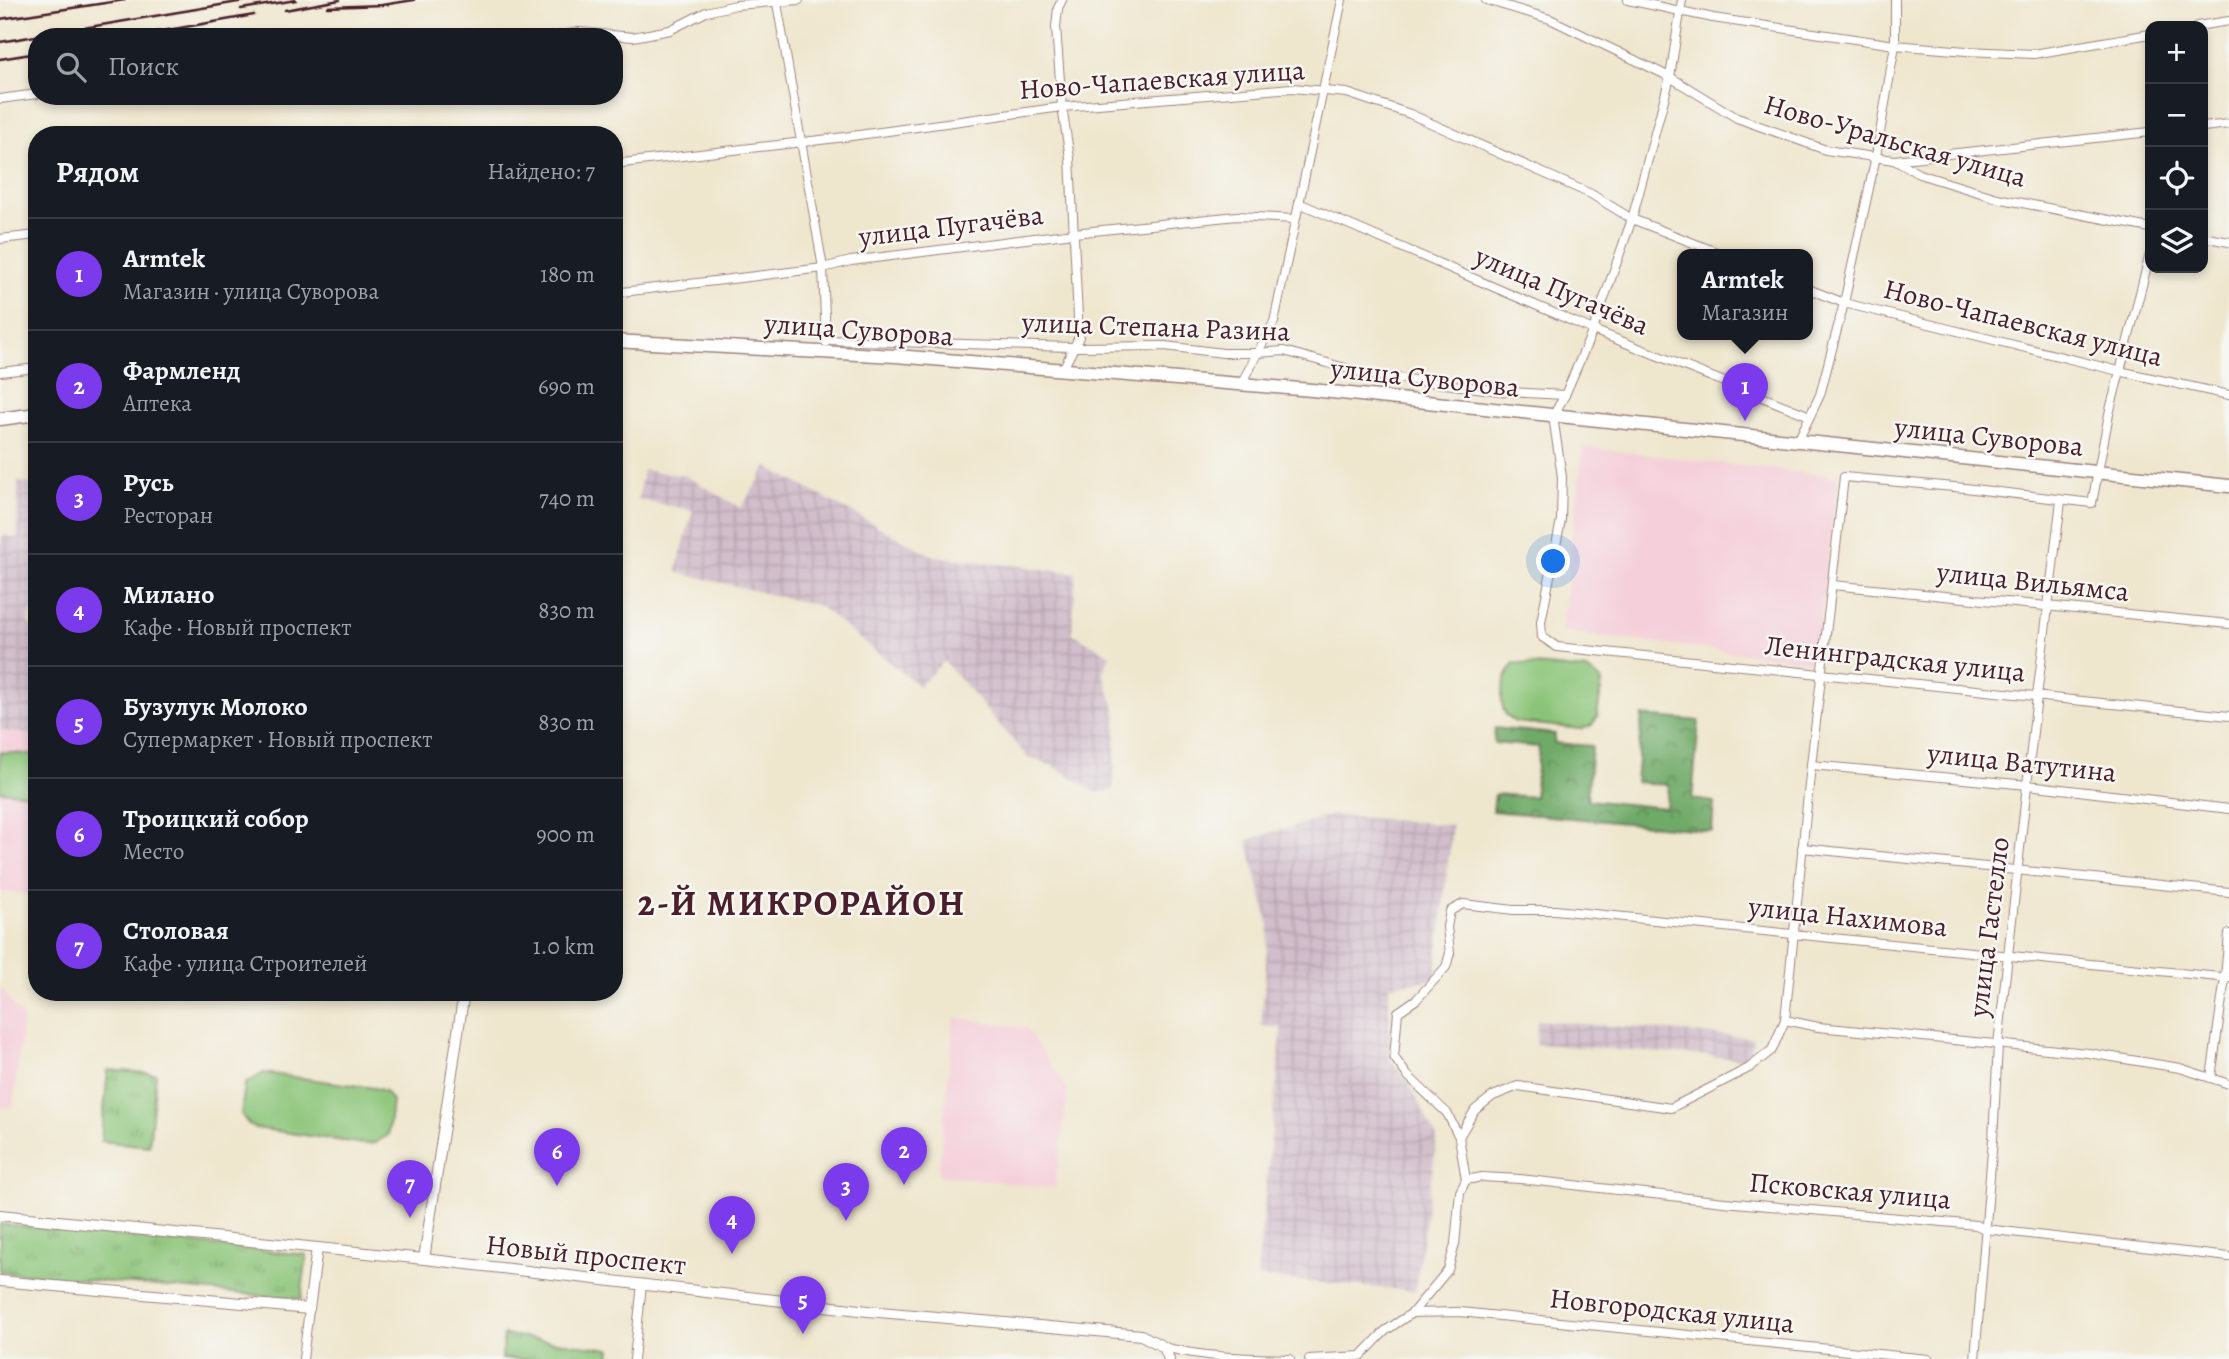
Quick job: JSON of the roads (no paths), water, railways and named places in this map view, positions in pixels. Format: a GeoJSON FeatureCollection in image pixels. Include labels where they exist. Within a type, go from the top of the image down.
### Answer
{"type":"FeatureCollection","features":[{"type":"Feature","properties":{"kind":"main road","name":"улица Суворова"},"geometry":{"type":"LineString","coordinates":[[623,341],[826,346],[1241,384],[2229,486]]}},
{"type":"Feature","properties":{"kind":"main road"},"geometry":{"type":"LineString","coordinates":[[0,419],[28,415]]}},
{"type":"Feature","properties":{"kind":"street"},"geometry":{"type":"LineString","coordinates":[[623,36],[633,37],[670,30],[706,12],[736,5],[799,0]]}},
{"type":"Feature","properties":{"kind":"street"},"geometry":{"type":"LineString","coordinates":[[1062,0],[1058,8],[1056,27],[1062,107],[1070,158],[1079,337],[1063,369]]}},
{"type":"Feature","properties":{"kind":"street"},"geometry":{"type":"LineString","coordinates":[[1241,384],[1274,322],[1342,0]]}},
{"type":"Feature","properties":{"kind":"street","name":"Ново-Уральская улица"},"geometry":{"type":"LineString","coordinates":[[1486,0],[1550,19],[1670,77],[1737,118],[1826,150],[1894,160],[1919,174],[1997,198],[2145,227]]}},
{"type":"Feature","properties":{"kind":"street"},"geometry":{"type":"LineString","coordinates":[[1628,0],[1713,18],[1895,44],[1966,51],[2034,54],[2145,35]]}},
{"type":"Feature","properties":{"kind":"street"},"geometry":{"type":"LineString","coordinates":[[1553,416],[1593,330],[1632,219],[1670,77],[1682,0]]}},
{"type":"Feature","properties":{"kind":"street"},"geometry":{"type":"LineString","coordinates":[[1798,441],[1819,395],[1844,303],[1876,156],[1895,44],[1895,0]]}},
{"type":"Feature","properties":{"kind":"street"},"geometry":{"type":"LineString","coordinates":[[777,3],[823,268],[826,346]]}},
{"type":"Feature","properties":{"kind":"street"},"geometry":{"type":"LineString","coordinates":[[2208,24],[2229,21]]}},
{"type":"Feature","properties":{"kind":"street","name":"Ново-Чапаевская улица"},"geometry":{"type":"LineString","coordinates":[[623,163],[1062,107],[1292,88],[1347,93],[1410,114],[1591,194],[1632,219],[1709,249]]}},
{"type":"Feature","properties":{"kind":"street"},"geometry":{"type":"LineString","coordinates":[[0,99],[28,95]]}},
{"type":"Feature","properties":{"kind":"street"},"geometry":{"type":"LineString","coordinates":[[2208,126],[2229,124]]}},
{"type":"Feature","properties":{"kind":"street"},"geometry":{"type":"LineString","coordinates":[[1894,160],[2145,133]]}},
{"type":"Feature","properties":{"kind":"street","name":"улица Пугачёва"},"geometry":{"type":"LineString","coordinates":[[1299,203],[1593,330],[1810,416]]}},
{"type":"Feature","properties":{"kind":"street","name":"улица Пугачёва"},"geometry":{"type":"LineString","coordinates":[[623,292],[823,268],[851,261],[1074,233],[1237,216],[1296,219]]}},
{"type":"Feature","properties":{"kind":"street"},"geometry":{"type":"LineString","coordinates":[[0,239],[28,237]]}},
{"type":"Feature","properties":{"kind":"street"},"geometry":{"type":"LineString","coordinates":[[2208,238],[2229,242]]}},
{"type":"Feature","properties":{"kind":"street"},"geometry":{"type":"LineString","coordinates":[[1308,1359],[1362,1358],[1385,1331],[1412,1313],[1448,1270],[1455,1244],[1460,1192],[1466,1180],[1459,1137],[1475,1110],[1493,1096],[1518,1086],[1671,1108],[1749,1068],[1772,1050],[1784,1020],[1795,934],[1802,848],[1844,477],[2092,503],[2119,371],[2145,273]]}},
{"type":"Feature","properties":{"kind":"street","name":"Ново-Чапаевская улица"},"geometry":{"type":"LineString","coordinates":[[1813,291],[1844,303],[2119,371],[2229,395]]}},
{"type":"Feature","properties":{"kind":"street","name":"улица Степана Разина"},"geometry":{"type":"LineString","coordinates":[[826,346],[1165,346],[1223,353],[1284,351],[1367,374],[1508,392],[1565,395]]}},
{"type":"Feature","properties":{"kind":"street"},"geometry":{"type":"LineString","coordinates":[[0,372],[28,369]]}},
{"type":"Feature","properties":{"kind":"street","name":"Ленинградская улица"},"geometry":{"type":"LineString","coordinates":[[1553,416],[1562,477],[1561,520],[1541,622],[1542,637],[1557,647],[2229,716]]}},
{"type":"Feature","properties":{"kind":"street","name":"улица Гастелло"},"geometry":{"type":"LineString","coordinates":[[1975,1359],[1998,1045],[2061,501]]}},
{"type":"Feature","properties":{"kind":"street","name":"улица Вильямса"},"geometry":{"type":"LineString","coordinates":[[1832,585],[2229,624]]}},
{"type":"Feature","properties":{"kind":"street","name":"улица Ватутина"},"geometry":{"type":"LineString","coordinates":[[1811,765],[2028,785],[2229,809]]}},
{"type":"Feature","properties":{"kind":"street"},"geometry":{"type":"LineString","coordinates":[[1802,848],[2229,892]]}},
{"type":"Feature","properties":{"kind":"street","name":"улица Нахимова"},"geometry":{"type":"LineString","coordinates":[[1459,1137],[1447,1113],[1408,1075],[1394,1057],[1398,1012],[1417,999],[1446,967],[1450,953],[1447,927],[1450,911],[1463,904],[1514,910],[1568,911],[2227,978]]}},
{"type":"Feature","properties":{"kind":"street"},"geometry":{"type":"LineString","coordinates":[[2211,1078],[2227,978],[2229,934]]}},
{"type":"Feature","properties":{"kind":"street"},"geometry":{"type":"LineString","coordinates":[[424,1259],[463,1001]]}},
{"type":"Feature","properties":{"kind":"street"},"geometry":{"type":"LineString","coordinates":[[1784,1020],[1818,1027],[2088,1053],[2180,1068],[2229,1084]]}},
{"type":"Feature","properties":{"kind":"street","name":"Псковская улица"},"geometry":{"type":"LineString","coordinates":[[1466,1180],[1482,1177],[1520,1179],[1724,1202],[1976,1225],[1985,1229],[2229,1257]]}},
{"type":"Feature","properties":{"kind":"street","name":"Новый проспект"},"geometry":{"type":"LineString","coordinates":[[0,1215],[424,1259],[868,1311],[1141,1335],[1164,1347]]}},
{"type":"Feature","properties":{"kind":"street"},"geometry":{"type":"LineString","coordinates":[[303,1359],[317,1248]]}},
{"type":"Feature","properties":{"kind":"street"},"geometry":{"type":"LineString","coordinates":[[0,1281],[309,1309]]}},
{"type":"Feature","properties":{"kind":"street"},"geometry":{"type":"LineString","coordinates":[[634,1359],[642,1284]]}},
{"type":"Feature","properties":{"kind":"street","name":"Новгородская улица"},"geometry":{"type":"LineString","coordinates":[[1412,1313],[1460,1312],[1928,1359]]}},
{"type":"Feature","properties":{"kind":"street"},"geometry":{"type":"LineString","coordinates":[[1164,1347],[1169,1359]]}},
{"type":"Feature","properties":{"kind":"street"},"geometry":{"type":"LineString","coordinates":[[1164,1347],[1185,1352],[1290,1359]]}},
{"type":"Feature","properties":{"kind":"railway"},"geometry":{"type":"LineString","coordinates":[[0,19],[125,0]]}},
{"type":"Feature","properties":{"kind":"railway"},"geometry":{"type":"LineString","coordinates":[[83,28],[250,0]]}},
{"type":"Feature","properties":{"kind":"railway"},"geometry":{"type":"LineString","coordinates":[[241,9],[296,0]]}},
{"type":"Feature","properties":{"kind":"railway"},"geometry":{"type":"LineString","coordinates":[[285,10],[340,0]]}},
{"type":"Feature","properties":{"kind":"railway"},"geometry":{"type":"LineString","coordinates":[[328,7],[382,5],[414,0]]}},
{"type":"Feature","properties":{"kind":"railway"},"geometry":{"type":"LineString","coordinates":[[180,28],[254,15]]}},
{"type":"Feature","properties":{"kind":"railway"},"geometry":{"type":"LineString","coordinates":[[0,42],[28,37]]}},
{"type":"Feature","properties":{"kind":"railway"},"geometry":{"type":"LineString","coordinates":[[0,59],[28,54]]}},
{"type":"Feature","properties":{"kind":"place","name":"Armtek"},"geometry":{"type":"Point","coordinates":[1745,421]}},
{"type":"Feature","properties":{"kind":"place","name":"Фармленд"},"geometry":{"type":"Point","coordinates":[904,1185]}},
{"type":"Feature","properties":{"kind":"place","name":"Троицкий собор"},"geometry":{"type":"Point","coordinates":[557,1186]}},
{"type":"Feature","properties":{"kind":"place","name":"Столовая"},"geometry":{"type":"Point","coordinates":[410,1218]}},
{"type":"Feature","properties":{"kind":"place","name":"Русь"},"geometry":{"type":"Point","coordinates":[846,1221]}},
{"type":"Feature","properties":{"kind":"place","name":"Милано"},"geometry":{"type":"Point","coordinates":[732,1254]}},
{"type":"Feature","properties":{"kind":"place","name":"Бузулук Молоко"},"geometry":{"type":"Point","coordinates":[803,1334]}},
{"type":"Feature","properties":{"kind":"district","name":"2-Й МИКРОРАЙОН"},"geometry":{"type":"Point","coordinates":[802,903]}}]}
